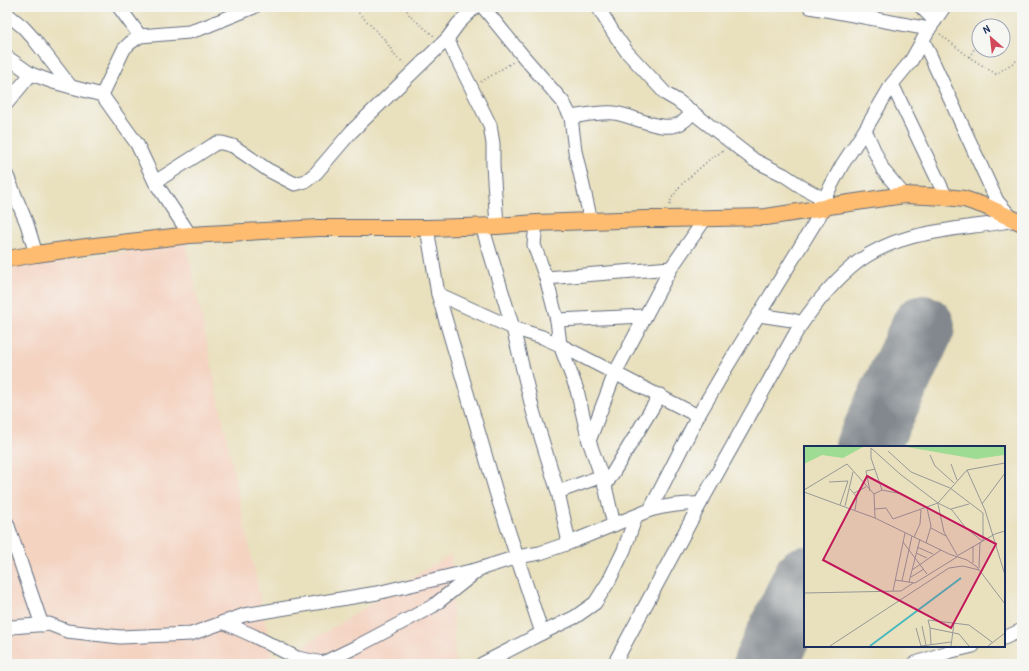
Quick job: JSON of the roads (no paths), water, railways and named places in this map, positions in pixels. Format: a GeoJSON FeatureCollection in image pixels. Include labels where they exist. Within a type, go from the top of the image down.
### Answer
{"type":"FeatureCollection","features":[{"type":"Feature","properties":{"kind":"main road"},"geometry":{"type":"LineString","coordinates":[[7,259],[190,235],[318,228],[428,228],[646,219],[766,217],[826,204],[904,195],[946,196],[964,199],[985,206],[1017,220]]}},
{"type":"Feature","properties":{"kind":"street"},"geometry":{"type":"LineString","coordinates":[[119,7],[140,36]]}},
{"type":"Feature","properties":{"kind":"street"},"geometry":{"type":"LineString","coordinates":[[102,95],[124,49],[140,36],[190,32],[254,7]]}},
{"type":"Feature","properties":{"kind":"street"},"geometry":{"type":"LineString","coordinates":[[155,182],[217,143],[233,146],[268,170],[295,184],[306,181],[316,173],[350,132],[445,41],[458,24],[475,7]]}},
{"type":"Feature","properties":{"kind":"street"},"geometry":{"type":"LineString","coordinates":[[483,7],[522,56],[563,102],[571,117],[575,151],[591,221]]}},
{"type":"Feature","properties":{"kind":"street"},"geometry":{"type":"LineString","coordinates":[[598,7],[626,52],[666,94],[692,111],[754,160],[784,175],[826,204]]}},
{"type":"Feature","properties":{"kind":"street"},"geometry":{"type":"LineString","coordinates":[[810,7],[931,25]]}},
{"type":"Feature","properties":{"kind":"street"},"geometry":{"type":"LineString","coordinates":[[921,7],[931,25]]}},
{"type":"Feature","properties":{"kind":"street"},"geometry":{"type":"LineString","coordinates":[[650,510],[698,416],[826,204],[842,165],[892,84],[911,61],[931,25],[944,7]]}},
{"type":"Feature","properties":{"kind":"street"},"geometry":{"type":"LineString","coordinates":[[7,14],[23,27],[33,38],[71,87]]}},
{"type":"Feature","properties":{"kind":"street"},"geometry":{"type":"LineString","coordinates":[[923,40],[997,201],[1017,220]]}},
{"type":"Feature","properties":{"kind":"street"},"geometry":{"type":"LineString","coordinates":[[445,41],[488,120],[490,128],[493,144],[493,165],[489,226],[533,411],[558,492],[569,542]]}},
{"type":"Feature","properties":{"kind":"street"},"geometry":{"type":"LineString","coordinates":[[7,57],[31,74],[53,82],[102,95],[137,144],[155,182],[190,235]]}},
{"type":"Feature","properties":{"kind":"street"},"geometry":{"type":"LineString","coordinates":[[7,103],[31,74]]}},
{"type":"Feature","properties":{"kind":"street"},"geometry":{"type":"LineString","coordinates":[[892,84],[946,196]]}},
{"type":"Feature","properties":{"kind":"street"},"geometry":{"type":"LineString","coordinates":[[571,117],[600,113],[615,113],[666,127],[685,121],[692,111]]}},
{"type":"Feature","properties":{"kind":"street"},"geometry":{"type":"LineString","coordinates":[[865,130],[883,170],[904,195]]}},
{"type":"Feature","properties":{"kind":"street"},"geometry":{"type":"LineString","coordinates":[[7,176],[27,224],[36,254]]}},
{"type":"Feature","properties":{"kind":"street"},"geometry":{"type":"LineString","coordinates":[[589,440],[615,373],[671,268],[705,219]]}},
{"type":"Feature","properties":{"kind":"street"},"geometry":{"type":"LineString","coordinates":[[614,664],[700,504],[802,323],[814,306],[842,275],[859,261],[897,241],[944,230],[1017,220]]}},
{"type":"Feature","properties":{"kind":"street"},"geometry":{"type":"LineString","coordinates":[[536,223],[534,245],[546,278],[557,320],[560,344],[576,390],[589,440],[603,481],[614,525]]}},
{"type":"Feature","properties":{"kind":"street"},"geometry":{"type":"LineString","coordinates":[[428,228],[438,294],[499,502],[542,633]]}},
{"type":"Feature","properties":{"kind":"street"},"geometry":{"type":"LineString","coordinates":[[546,278],[671,268]]}},
{"type":"Feature","properties":{"kind":"street"},"geometry":{"type":"LineString","coordinates":[[438,294],[513,328],[560,344],[698,416]]}},
{"type":"Feature","properties":{"kind":"street"},"geometry":{"type":"LineString","coordinates":[[759,315],[802,323]]}},
{"type":"Feature","properties":{"kind":"street"},"geometry":{"type":"LineString","coordinates":[[557,320],[645,316]]}},
{"type":"Feature","properties":{"kind":"street"},"geometry":{"type":"LineString","coordinates":[[558,492],[603,481],[660,395]]}},
{"type":"Feature","properties":{"kind":"street"},"geometry":{"type":"LineString","coordinates":[[7,630],[12,627],[49,624],[67,631],[120,637],[191,634],[244,614],[377,593],[479,569],[518,557],[540,553],[650,510],[677,504],[700,504]]}},
{"type":"Feature","properties":{"kind":"street"},"geometry":{"type":"LineString","coordinates":[[482,664],[575,617],[595,603],[609,581],[621,556],[636,516]]}},
{"type":"Feature","properties":{"kind":"street"},"geometry":{"type":"LineString","coordinates":[[7,523],[42,625]]}},
{"type":"Feature","properties":{"kind":"street"},"geometry":{"type":"LineString","coordinates":[[223,622],[297,658],[322,663],[356,647],[433,606],[479,569]]}},
{"type":"Feature","properties":{"kind":"street"},"geometry":{"type":"LineString","coordinates":[[1005,638],[1022,630]]}},
{"type":"Feature","properties":{"kind":"street"},"geometry":{"type":"LineString","coordinates":[[913,664],[948,652],[969,647]]}}]}
